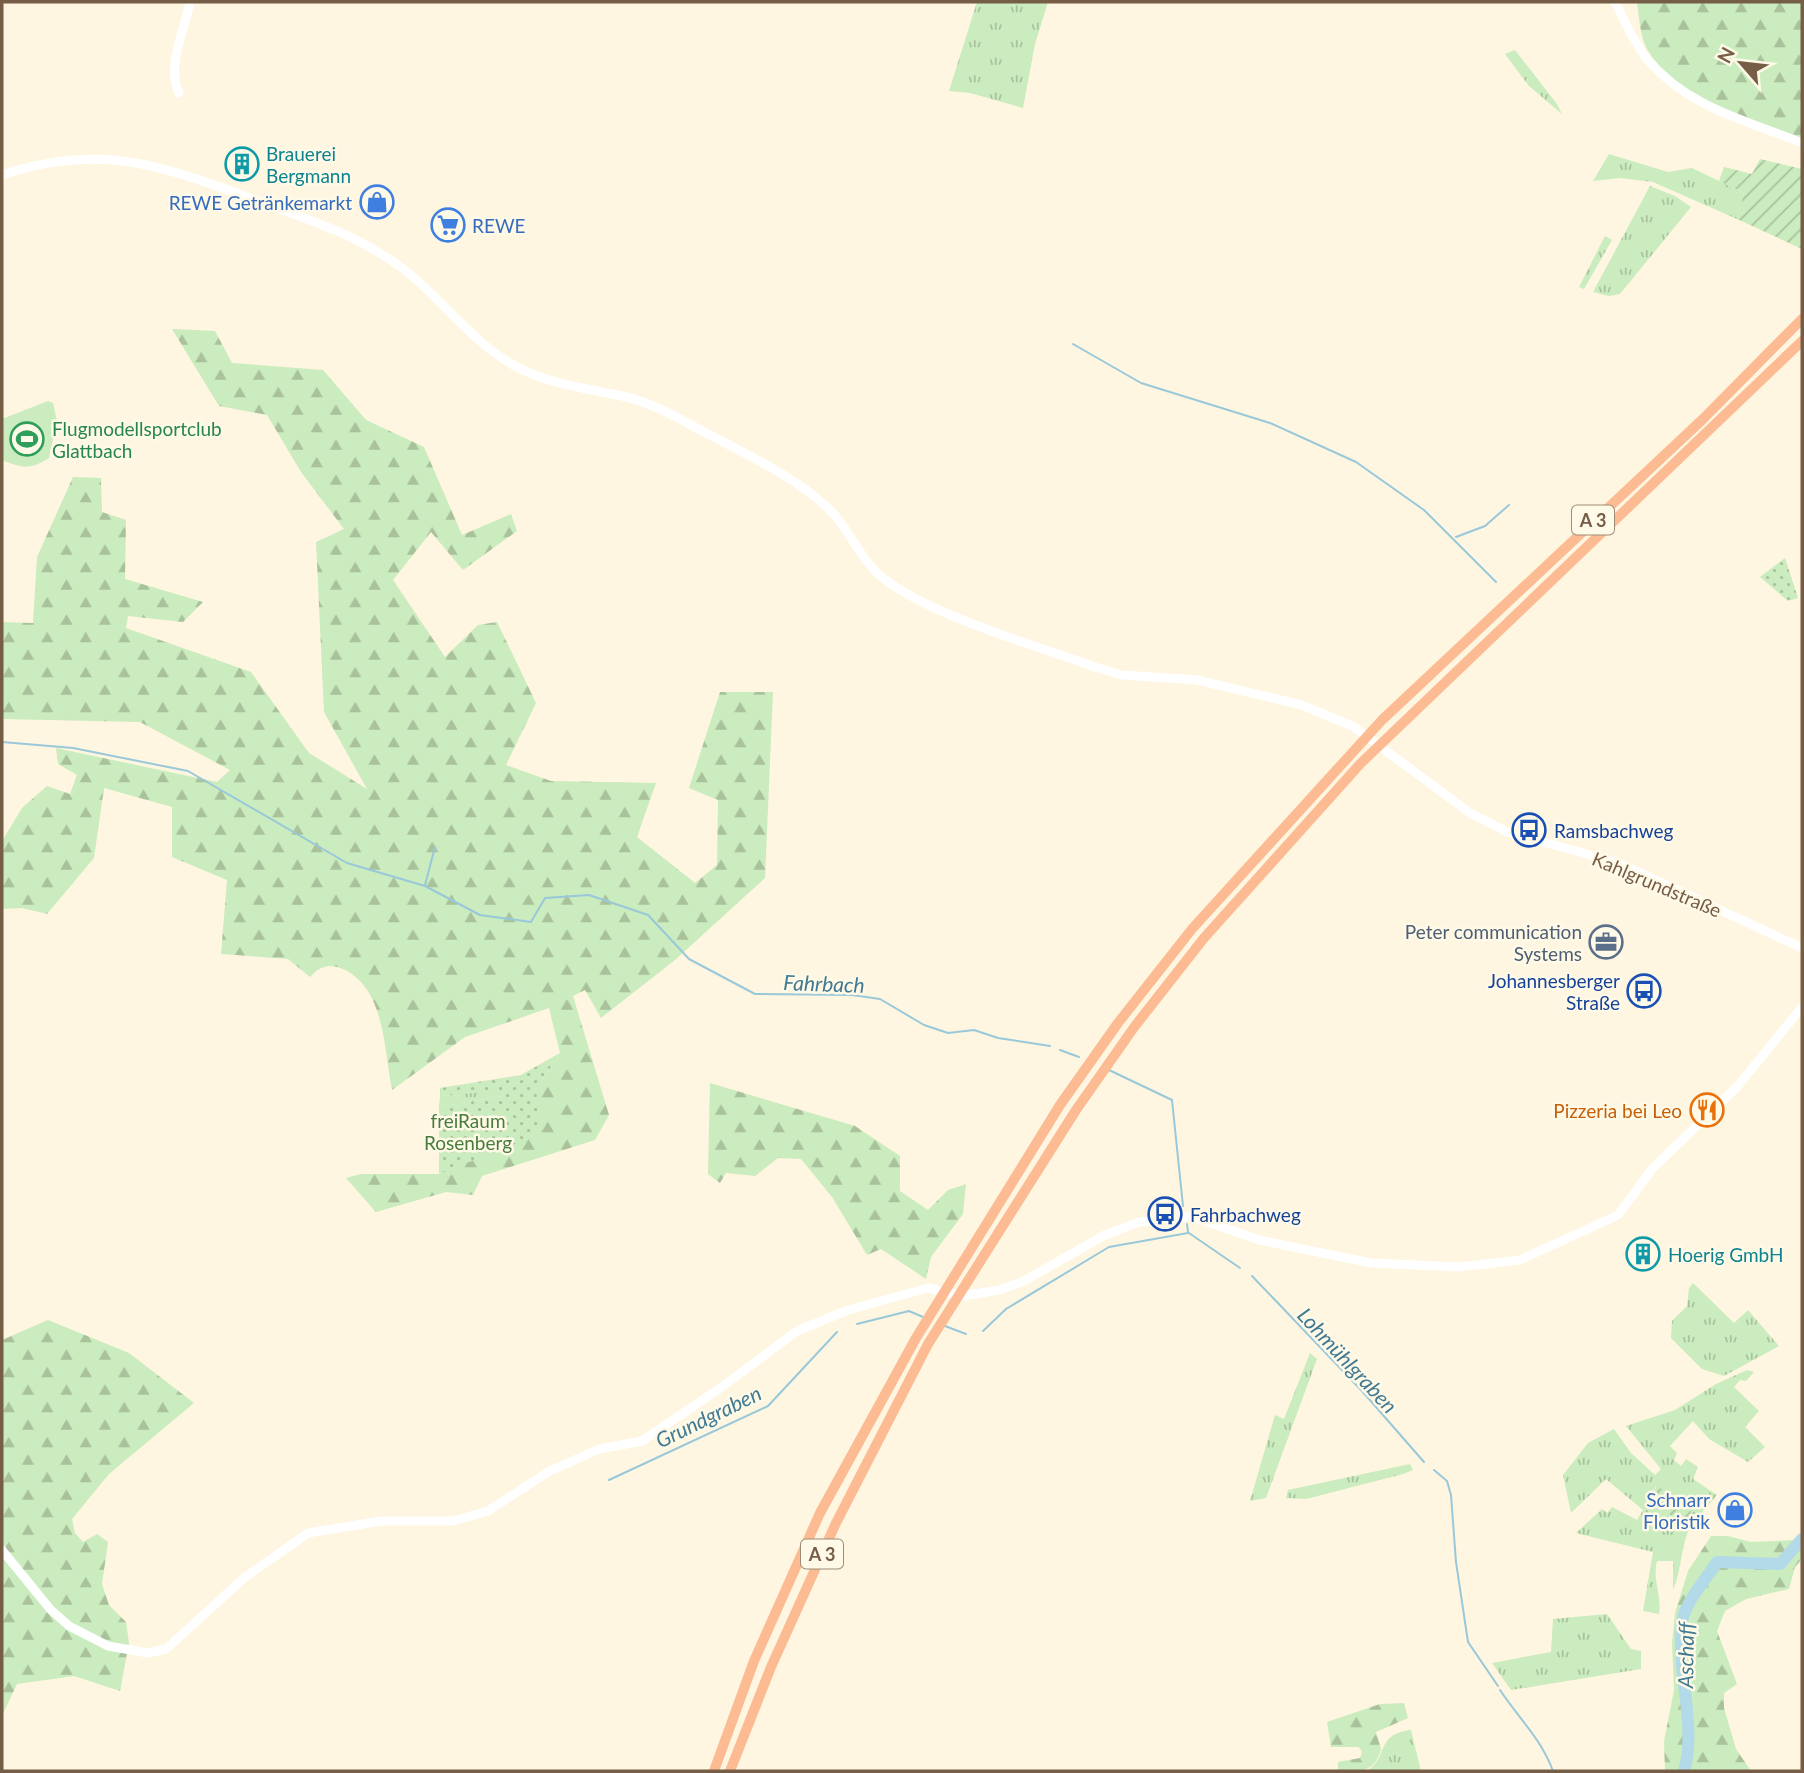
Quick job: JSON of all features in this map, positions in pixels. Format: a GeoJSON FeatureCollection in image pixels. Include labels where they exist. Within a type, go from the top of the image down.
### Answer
{"type":"FeatureCollection","features":[{"type":"Feature","properties":{"kind":"highway","name":"A 3"},"geometry":{"type":"LineString","coordinates":[[714,1771],[754,1661],[820,1513],[916,1338],[967,1254],[1060,1105],[1118,1023],[1192,929],[1382,720],[1703,419],[1802,319]]}},
{"type":"Feature","properties":{"kind":"highway","name":"A 3"},"geometry":{"type":"LineString","coordinates":[[730,1771],[771,1667],[836,1522],[928,1344],[1076,1110],[1135,1026],[1204,938],[1396,727],[1556,573],[1713,429],[1802,341]]}},
{"type":"Feature","properties":{"kind":"street"},"geometry":{"type":"LineString","coordinates":[[179,93],[174,83],[190,2]]}},
{"type":"Feature","properties":{"kind":"street"},"geometry":{"type":"LineString","coordinates":[[1615,2],[1646,58],[1688,96],[1725,116],[1802,143]]}},
{"type":"Feature","properties":{"kind":"street","name":"Kahlgrundstraße"},"geometry":{"type":"LineString","coordinates":[[2,175],[46,163],[99,158],[131,160],[187,173],[321,223],[379,251],[405,270],[474,337],[516,367],[549,380],[624,396],[670,413],[803,488],[832,512],[859,553],[882,577],[916,598],[1122,675],[1197,680],[1312,709],[1354,727],[1470,813],[1507,832],[1619,863],[1802,948]]}},
{"type":"Feature","properties":{"kind":"street"},"geometry":{"type":"LineString","coordinates":[[2,1550],[50,1609],[69,1626],[108,1646],[148,1653],[166,1649],[244,1577],[308,1533],[381,1521],[453,1521],[488,1511],[548,1472],[599,1449],[642,1441],[719,1389],[797,1331],[848,1310],[928,1288],[962,1296],[999,1290],[1022,1282],[1105,1235],[1139,1222],[1191,1216],[1259,1240],[1371,1263],[1414,1267],[1492,1265],[1520,1259],[1618,1215],[1652,1169],[1716,1108],[1802,1007]]}},
{"type":"Feature","properties":{"kind":"green space"},"geometry":{"type":"Polygon","coordinates":[[[977,2],[1048,2],[1035,44],[1023,108],[970,93],[949,91],[977,2]]]}},
{"type":"Feature","properties":{"kind":"green space"},"geometry":{"type":"Polygon","coordinates":[[[1637,2],[1802,2],[1802,140],[1716,107],[1677,83],[1647,49],[1641,33],[1637,2]]]}},
{"type":"Feature","properties":{"kind":"green space"},"geometry":{"type":"Polygon","coordinates":[[[1515,50],[1562,114],[1529,86],[1505,54],[1515,50]]]}},
{"type":"Feature","properties":{"kind":"green space"},"geometry":{"type":"Polygon","coordinates":[[[1609,154],[1668,172],[1692,168],[1744,193],[1737,219],[1653,182],[1620,178],[1593,181],[1609,154]]]}},
{"type":"Feature","properties":{"kind":"green space"},"geometry":{"type":"Polygon","coordinates":[[[1760,159],[1802,169],[1802,249],[1737,219],[1744,193],[1719,181],[1724,167],[1752,174],[1760,159]]]}},
{"type":"Feature","properties":{"kind":"green space"},"geometry":{"type":"Polygon","coordinates":[[[1650,186],[1675,196],[1691,207],[1620,294],[1609,296],[1593,292],[1650,186]]]}},
{"type":"Feature","properties":{"kind":"green space"},"geometry":{"type":"Polygon","coordinates":[[[1605,236],[1612,240],[1584,289],[1579,287],[1605,236]]]}},
{"type":"Feature","properties":{"kind":"green space"},"geometry":{"type":"Polygon","coordinates":[[[172,329],[215,331],[232,363],[323,370],[366,420],[424,447],[462,535],[511,514],[517,531],[463,570],[431,532],[393,580],[445,657],[478,625],[497,622],[536,703],[506,765],[551,781],[656,783],[637,837],[695,883],[717,865],[718,800],[689,788],[720,692],[773,692],[765,878],[675,960],[601,1018],[585,990],[573,996],[609,1115],[595,1140],[482,1176],[473,1195],[446,1192],[376,1212],[346,1178],[361,1174],[440,1174],[534,1100],[539,1085],[560,1053],[549,1008],[465,1037],[392,1090],[384,1039],[375,1005],[357,978],[333,966],[321,968],[310,977],[288,959],[221,954],[227,880],[172,857],[172,807],[104,788],[94,858],[47,914],[22,908],[2,909],[2,841],[22,808],[47,786],[70,794],[77,775],[58,764],[56,748],[217,782],[230,770],[140,722],[2,719],[2,622],[33,623],[37,557],[73,477],[101,478],[102,512],[126,520],[125,579],[203,602],[183,622],[128,616],[126,628],[251,672],[309,753],[367,789],[324,712],[316,542],[344,529],[301,472],[267,415],[219,406],[172,329]]]}},
{"type":"Feature","properties":{"kind":"green space","name":"Flugmodellsportclub Glattbach"},"geometry":{"type":"Polygon","coordinates":[[[48,401],[53,403],[57,421],[49,458],[26,466],[2,460],[2,419],[48,401]]]}},
{"type":"Feature","properties":{"kind":"green space"},"geometry":{"type":"Polygon","coordinates":[[[1785,558],[1798,598],[1788,601],[1760,577],[1785,558]]]}},
{"type":"Feature","properties":{"kind":"green space","name":"freiRaum Rosenberg"},"geometry":{"type":"Polygon","coordinates":[[[560,1053],[538,1090],[537,1107],[542,1133],[439,1174],[439,1107],[502,1096],[505,1090],[440,1096],[440,1088],[521,1075],[560,1053]]]}},
{"type":"Feature","properties":{"kind":"green space"},"geometry":{"type":"Polygon","coordinates":[[[710,1083],[855,1126],[900,1156],[900,1191],[928,1210],[948,1190],[966,1184],[963,1214],[931,1257],[926,1279],[881,1249],[867,1255],[832,1197],[801,1159],[778,1158],[755,1176],[726,1173],[720,1183],[708,1174],[710,1083]]]}},
{"type":"Feature","properties":{"kind":"green space"},"geometry":{"type":"Polygon","coordinates":[[[506,1089],[502,1096],[439,1107],[440,1096],[506,1089]]]}},
{"type":"Feature","properties":{"kind":"green space"},"geometry":{"type":"Polygon","coordinates":[[[1693,1283],[1734,1323],[1748,1310],[1779,1346],[1724,1376],[1702,1369],[1671,1338],[1672,1321],[1687,1306],[1689,1288],[1693,1283]]]}},
{"type":"Feature","properties":{"kind":"green space"},"geometry":{"type":"Polygon","coordinates":[[[48,1320],[129,1353],[194,1403],[109,1474],[72,1519],[75,1533],[83,1542],[97,1534],[108,1542],[102,1584],[109,1605],[126,1622],[129,1643],[120,1691],[74,1676],[17,1684],[2,1716],[2,1340],[48,1320]]]}},
{"type":"Feature","properties":{"kind":"green space"},"geometry":{"type":"Polygon","coordinates":[[[1310,1353],[1317,1359],[1266,1498],[1250,1501],[1275,1415],[1284,1419],[1310,1353]]]}},
{"type":"Feature","properties":{"kind":"green space"},"geometry":{"type":"Polygon","coordinates":[[[1747,1370],[1754,1372],[1746,1381],[1740,1380],[1734,1387],[1759,1411],[1745,1427],[1765,1447],[1748,1462],[1709,1439],[1693,1421],[1670,1446],[1677,1453],[1674,1460],[1681,1466],[1686,1459],[1698,1467],[1693,1479],[1717,1495],[1691,1525],[1691,1509],[1656,1486],[1649,1501],[1690,1527],[1673,1590],[1673,1561],[1657,1561],[1659,1614],[1643,1611],[1653,1552],[1576,1533],[1602,1509],[1607,1513],[1612,1507],[1637,1520],[1643,1510],[1606,1479],[1571,1513],[1563,1475],[1588,1443],[1614,1429],[1631,1453],[1655,1475],[1661,1469],[1626,1426],[1675,1410],[1716,1384],[1747,1370]]]}},
{"type":"Feature","properties":{"kind":"green space"},"geometry":{"type":"Polygon","coordinates":[[[1410,1464],[1413,1470],[1403,1474],[1306,1499],[1286,1498],[1288,1490],[1410,1464]]]}},
{"type":"Feature","properties":{"kind":"green space"},"geometry":{"type":"Polygon","coordinates":[[[1657,1486],[1691,1509],[1690,1527],[1648,1501],[1657,1486]]]}},
{"type":"Feature","properties":{"kind":"green space"},"geometry":{"type":"Polygon","coordinates":[[[1711,1536],[1728,1536],[1751,1542],[1798,1540],[1802,1543],[1802,1559],[1795,1567],[1789,1589],[1746,1599],[1725,1611],[1717,1631],[1737,1684],[1724,1693],[1724,1708],[1736,1749],[1751,1771],[1665,1771],[1664,1741],[1674,1690],[1672,1643],[1675,1613],[1688,1571],[1711,1536]]]}},
{"type":"Feature","properties":{"kind":"green space"},"geometry":{"type":"Polygon","coordinates":[[[1607,1614],[1631,1649],[1641,1651],[1641,1669],[1511,1690],[1492,1663],[1551,1652],[1553,1619],[1607,1614]]]}},
{"type":"Feature","properties":{"kind":"green space"},"geometry":{"type":"Polygon","coordinates":[[[1404,1703],[1408,1718],[1376,1732],[1381,1749],[1375,1763],[1366,1769],[1338,1771],[1338,1762],[1360,1758],[1362,1752],[1359,1747],[1331,1747],[1327,1722],[1380,1704],[1404,1703]]]}},
{"type":"Feature","properties":{"kind":"green space"},"geometry":{"type":"Polygon","coordinates":[[[1411,1730],[1421,1771],[1367,1771],[1374,1765],[1392,1736],[1411,1730]]]}},
{"type":"Feature","properties":{"kind":"waterway"},"geometry":{"type":"LineString","coordinates":[[1073,344],[1141,383],[1270,423],[1356,462],[1424,510],[1496,582]]}},
{"type":"Feature","properties":{"kind":"waterway"},"geometry":{"type":"LineString","coordinates":[[1456,537],[1485,526],[1509,505]]}},
{"type":"Feature","properties":{"kind":"waterway"},"geometry":{"type":"LineString","coordinates":[[2,742],[73,748],[188,771],[347,863],[425,886],[480,915],[531,922],[545,898],[589,895],[648,915],[689,959],[755,994],[852,995],[880,999],[924,1025],[948,1033],[974,1030],[998,1038],[1050,1046]]}},
{"type":"Feature","properties":{"kind":"waterway"},"geometry":{"type":"LineString","coordinates":[[425,885],[435,847]]}},
{"type":"Feature","properties":{"kind":"waterway","name":"Fahrbach"},"geometry":{"type":"LineString","coordinates":[[1060,1050],[1079,1057]]}},
{"type":"Feature","properties":{"kind":"waterway","name":"Fahrbach"},"geometry":{"type":"LineString","coordinates":[[1109,1070],[1172,1100],[1183,1206]]}},
{"type":"Feature","properties":{"kind":"waterway","name":"Fahrbach"},"geometry":{"type":"LineString","coordinates":[[1187,1224],[1188,1232]]}},
{"type":"Feature","properties":{"kind":"waterway","name":"Grundgraben"},"geometry":{"type":"LineString","coordinates":[[983,1331],[1006,1309],[1109,1247],[1188,1233]]}},
{"type":"Feature","properties":{"kind":"waterway","name":"Lohmühlgraben"},"geometry":{"type":"LineString","coordinates":[[1189,1233],[1240,1268]]}},
{"type":"Feature","properties":{"kind":"waterway","name":"Lohmühlgraben"},"geometry":{"type":"LineString","coordinates":[[1252,1276],[1362,1391],[1424,1462]]}},
{"type":"Feature","properties":{"kind":"waterway","name":"Grundgraben"},"geometry":{"type":"LineString","coordinates":[[857,1324],[909,1311],[923,1317]]}},
{"type":"Feature","properties":{"kind":"waterway","name":"Grundgraben"},"geometry":{"type":"LineString","coordinates":[[945,1326],[966,1334]]}},
{"type":"Feature","properties":{"kind":"waterway","name":"Grundgraben"},"geometry":{"type":"LineString","coordinates":[[609,1480],[768,1406],[837,1332]]}},
{"type":"Feature","properties":{"kind":"waterway","name":"Lohmühlgraben"},"geometry":{"type":"LineString","coordinates":[[1434,1470],[1447,1481],[1451,1495],[1456,1562],[1468,1642],[1498,1686]]}},
{"type":"Feature","properties":{"kind":"waterway","name":"Aschaff"},"geometry":{"type":"LineString","coordinates":[[1684,1771],[1688,1734],[1681,1637],[1683,1618],[1689,1604],[1717,1562],[1780,1564],[1802,1539]]}},
{"type":"Feature","properties":{"kind":"waterway","name":"Lohmühlgraben"},"geometry":{"type":"LineString","coordinates":[[1500,1690],[1536,1738],[1553,1771]]}},
{"type":"Feature","properties":{"kind":"place","name":"Brauerei Bergmann"},"geometry":{"type":"Point","coordinates":[242,164]}},
{"type":"Feature","properties":{"kind":"place","name":"REWE Getränkemarkt"},"geometry":{"type":"Point","coordinates":[377,202]}},
{"type":"Feature","properties":{"kind":"place","name":"REWE"},"geometry":{"type":"Point","coordinates":[448,225]}},
{"type":"Feature","properties":{"kind":"place","name":"Flugmodellsportclub Glattbach"},"geometry":{"type":"Point","coordinates":[27,439]}},
{"type":"Feature","properties":{"kind":"place","name":"Ramsbachweg"},"geometry":{"type":"Point","coordinates":[1529,830]}},
{"type":"Feature","properties":{"kind":"place","name":"Peter communication Systems"},"geometry":{"type":"Point","coordinates":[1606,942]}},
{"type":"Feature","properties":{"kind":"place","name":"Johannesberger Straße"},"geometry":{"type":"Point","coordinates":[1644,991]}},
{"type":"Feature","properties":{"kind":"place","name":"Pizzeria bei Leo"},"geometry":{"type":"Point","coordinates":[1707,1110]}},
{"type":"Feature","properties":{"kind":"place","name":"Fahrbachweg"},"geometry":{"type":"Point","coordinates":[1165,1214]}},
{"type":"Feature","properties":{"kind":"place","name":"Hoerig GmbH"},"geometry":{"type":"Point","coordinates":[1643,1254]}},
{"type":"Feature","properties":{"kind":"place","name":"Schnarr Floristik"},"geometry":{"type":"Point","coordinates":[1735,1510]}}]}
